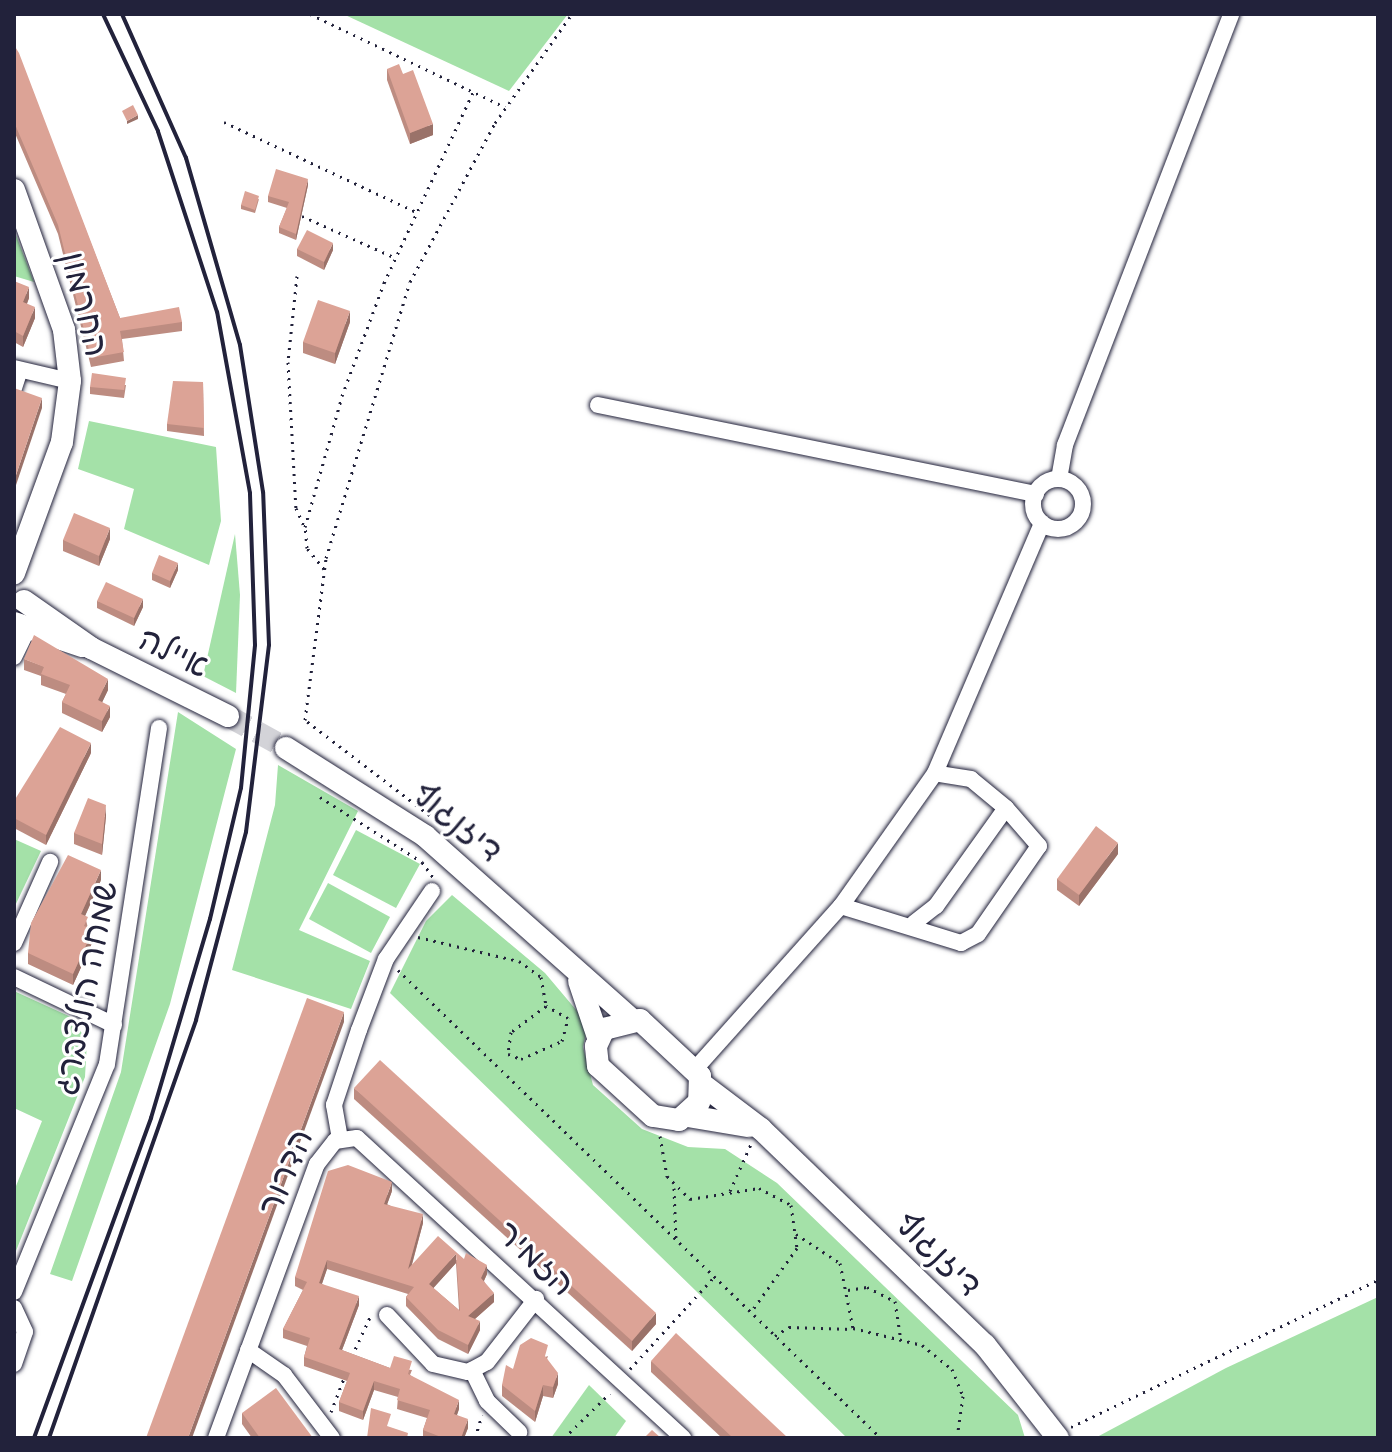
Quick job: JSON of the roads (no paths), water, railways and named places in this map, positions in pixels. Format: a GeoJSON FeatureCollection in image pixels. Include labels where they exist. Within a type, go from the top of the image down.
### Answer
{"type":"FeatureCollection","features":[{"type":"Feature","properties":{"kind":"street"},"geometry":{"type":"LineString","coordinates":[[598,405],[1036,494],[1059,479],[1065,445],[1231,14]]}},
{"type":"Feature","properties":{"kind":"street","name":"החרמון"},"geometry":{"type":"LineString","coordinates":[[14,190],[64,330],[70,381],[62,442],[22,526],[14,573]]}},
{"type":"Feature","properties":{"kind":"street"},"geometry":{"type":"LineString","coordinates":[[14,388],[17,369],[70,381]]}},
{"type":"Feature","properties":{"kind":"street"},"geometry":{"type":"LineString","coordinates":[[1042,523],[1063,528],[1080,516],[1077,488],[1059,479]]}},
{"type":"Feature","properties":{"kind":"street"},"geometry":{"type":"LineString","coordinates":[[761,1129],[688,1116],[699,1076],[841,906],[935,773],[1042,523],[1036,494]]}},
{"type":"Feature","properties":{"kind":"street"},"geometry":{"type":"LineString","coordinates":[[14,657],[19,624],[19,593]]}},
{"type":"Feature","properties":{"kind":"street","name":"איילה"},"geometry":{"type":"LineString","coordinates":[[19,593],[91,648]]}},
{"type":"Feature","properties":{"kind":"street","name":"איילה"},"geometry":{"type":"LineString","coordinates":[[19,624],[91,648],[228,716]]}},
{"type":"Feature","properties":{"kind":"street","name":"שמחה הולצברג"},"geometry":{"type":"LineString","coordinates":[[14,1292],[96,1104],[114,1025],[159,728]]}},
{"type":"Feature","properties":{"kind":"street","name":"דיזנגוף"},"geometry":{"type":"LineString","coordinates":[[286,748],[425,836],[572,969],[761,1129],[985,1345],[1057,1438]]}},
{"type":"Feature","properties":{"kind":"street"},"geometry":{"type":"LineString","coordinates":[[841,906],[914,923],[961,943],[978,934],[1039,846],[1006,808],[971,779],[935,773]]}},
{"type":"Feature","properties":{"kind":"street"},"geometry":{"type":"LineString","coordinates":[[914,923],[936,906],[1006,808]]}},
{"type":"Feature","properties":{"kind":"street"},"geometry":{"type":"LineString","coordinates":[[14,943],[50,862]]}},
{"type":"Feature","properties":{"kind":"street","name":"הדרור"},"geometry":{"type":"LineString","coordinates":[[216,1438],[317,1164],[340,1139],[334,1105],[386,959],[432,891]]}},
{"type":"Feature","properties":{"kind":"street","name":"דיזנגוף"},"geometry":{"type":"LineString","coordinates":[[572,969],[594,1010],[604,1074],[661,1120],[688,1116]]}},
{"type":"Feature","properties":{"kind":"street"},"geometry":{"type":"LineString","coordinates":[[14,977],[114,1025]]}},
{"type":"Feature","properties":{"kind":"street"},"geometry":{"type":"LineString","coordinates":[[598,1037],[611,1023],[630,1018]]}},
{"type":"Feature","properties":{"kind":"street","name":"הזמיר"},"geometry":{"type":"LineString","coordinates":[[340,1139],[371,1146],[683,1438]]}},
{"type":"Feature","properties":{"kind":"street"},"geometry":{"type":"LineString","coordinates":[[472,1370],[536,1299]]}},
{"type":"Feature","properties":{"kind":"street"},"geometry":{"type":"LineString","coordinates":[[14,1308],[25,1332],[14,1364]]}},
{"type":"Feature","properties":{"kind":"street"},"geometry":{"type":"LineString","coordinates":[[387,1315],[433,1364],[472,1370]]}},
{"type":"Feature","properties":{"kind":"street"},"geometry":{"type":"LineString","coordinates":[[248,1350],[284,1375],[329,1433]]}},
{"type":"Feature","properties":{"kind":"street"},"geometry":{"type":"LineString","coordinates":[[472,1370],[487,1401],[519,1432]]}},
{"type":"Feature","properties":{"kind":"tunnel"},"geometry":{"type":"LineString","coordinates":[[228,716],[286,748]]}},
{"type":"Feature","properties":{"kind":"railway"},"geometry":{"type":"LineString","coordinates":[[34,1438],[151,1118],[210,919],[241,788],[255,645],[250,493],[217,312],[158,131],[103,14]]}},
{"type":"Feature","properties":{"kind":"railway"},"geometry":{"type":"LineString","coordinates":[[49,1438],[196,1020],[246,832],[269,645],[263,492],[240,345],[186,158],[122,14]]}}]}
